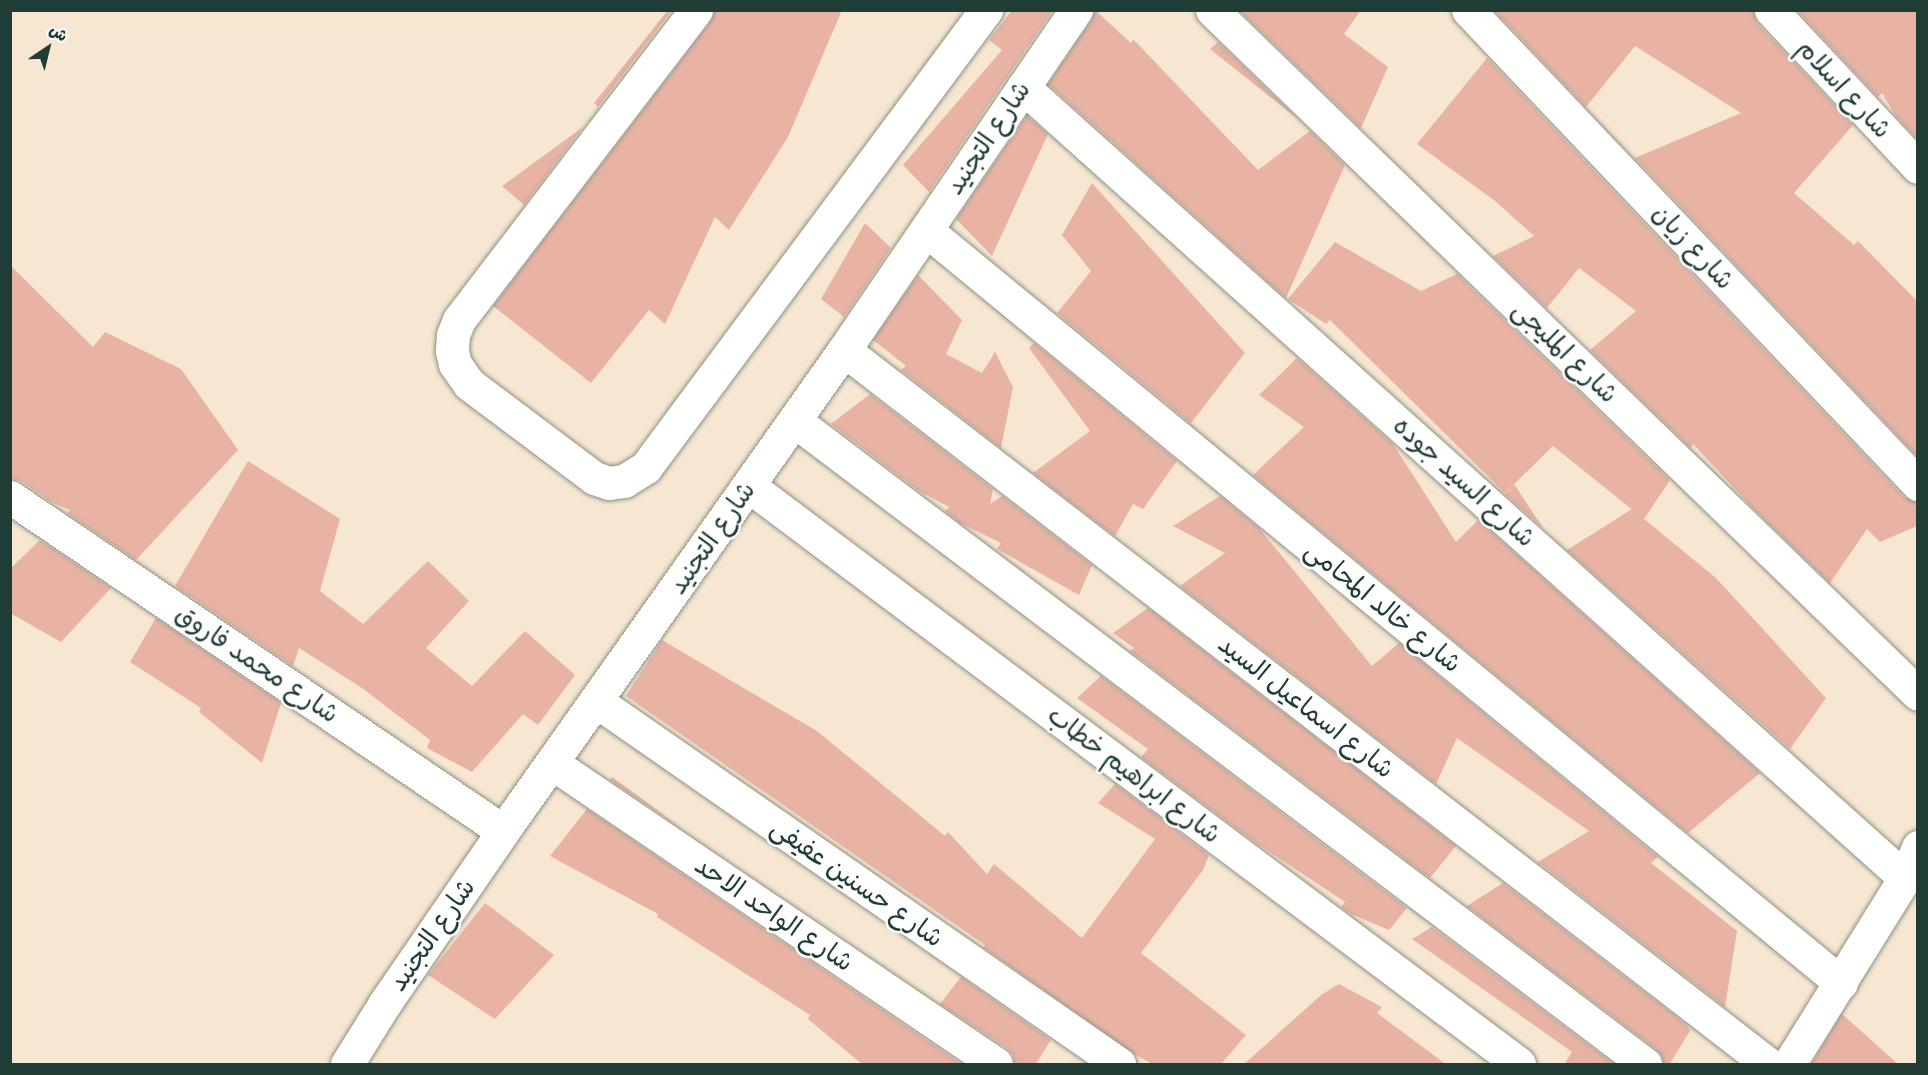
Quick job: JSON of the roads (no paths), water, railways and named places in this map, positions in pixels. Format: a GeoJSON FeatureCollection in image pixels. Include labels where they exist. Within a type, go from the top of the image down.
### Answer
{"type":"FeatureCollection","features":[{"type":"Feature","properties":{"kind":"street"},"geometry":{"type":"LineString","coordinates":[[696,10],[459,320],[453,334],[452,351],[455,364],[469,384],[594,478],[609,483],[624,481],[636,476],[646,466],[986,10]]}},
{"type":"Feature","properties":{"kind":"street","name":"شارع التجنيد"},"geometry":{"type":"LineString","coordinates":[[347,1065],[385,1003],[503,831],[795,421],[1076,10]]}},
{"type":"Feature","properties":{"kind":"street","name":"شارع المليجى"},"geometry":{"type":"LineString","coordinates":[[1212,10],[1917,694]]}},
{"type":"Feature","properties":{"kind":"street","name":"شارع زيان"},"geometry":{"type":"LineString","coordinates":[[1468,10],[1917,484]]}},
{"type":"Feature","properties":{"kind":"street","name":"شارع اسلام"},"geometry":{"type":"LineString","coordinates":[[1771,10],[1917,167]]}},
{"type":"Feature","properties":{"kind":"street","name":"شارع السيد جوده"},"geometry":{"type":"LineString","coordinates":[[1023,87],[1905,878]]}},
{"type":"Feature","properties":{"kind":"street","name":"شارع خالد المحامى"},"geometry":{"type":"LineString","coordinates":[[926,230],[1841,983]]}},
{"type":"Feature","properties":{"kind":"street","name":"شارع اسماعيل السيد"},"geometry":{"type":"LineString","coordinates":[[844,350],[1768,1065]]}},
{"type":"Feature","properties":{"kind":"street"},"geometry":{"type":"LineString","coordinates":[[795,421],[1645,1065]]}},
{"type":"Feature","properties":{"kind":"street","name":"شارع ابراهيم خطاب"},"geometry":{"type":"LineString","coordinates":[[749,486],[1518,1065]]}},
{"type":"Feature","properties":{"kind":"street","name":"شارع محمد فاروق"},"geometry":{"type":"LineString","coordinates":[[10,497],[503,831]]}},
{"type":"Feature","properties":{"kind":"street","name":"شارع حسنين عفيفى"},"geometry":{"type":"LineString","coordinates":[[596,701],[1119,1065]]}},
{"type":"Feature","properties":{"kind":"street","name":"شارع الواحد الاحد"},"geometry":{"type":"LineString","coordinates":[[552,763],[996,1065]]}},
{"type":"Feature","properties":{"kind":"street"},"geometry":{"type":"LineString","coordinates":[[1789,1065],[1905,878],[1917,847]]}}]}
